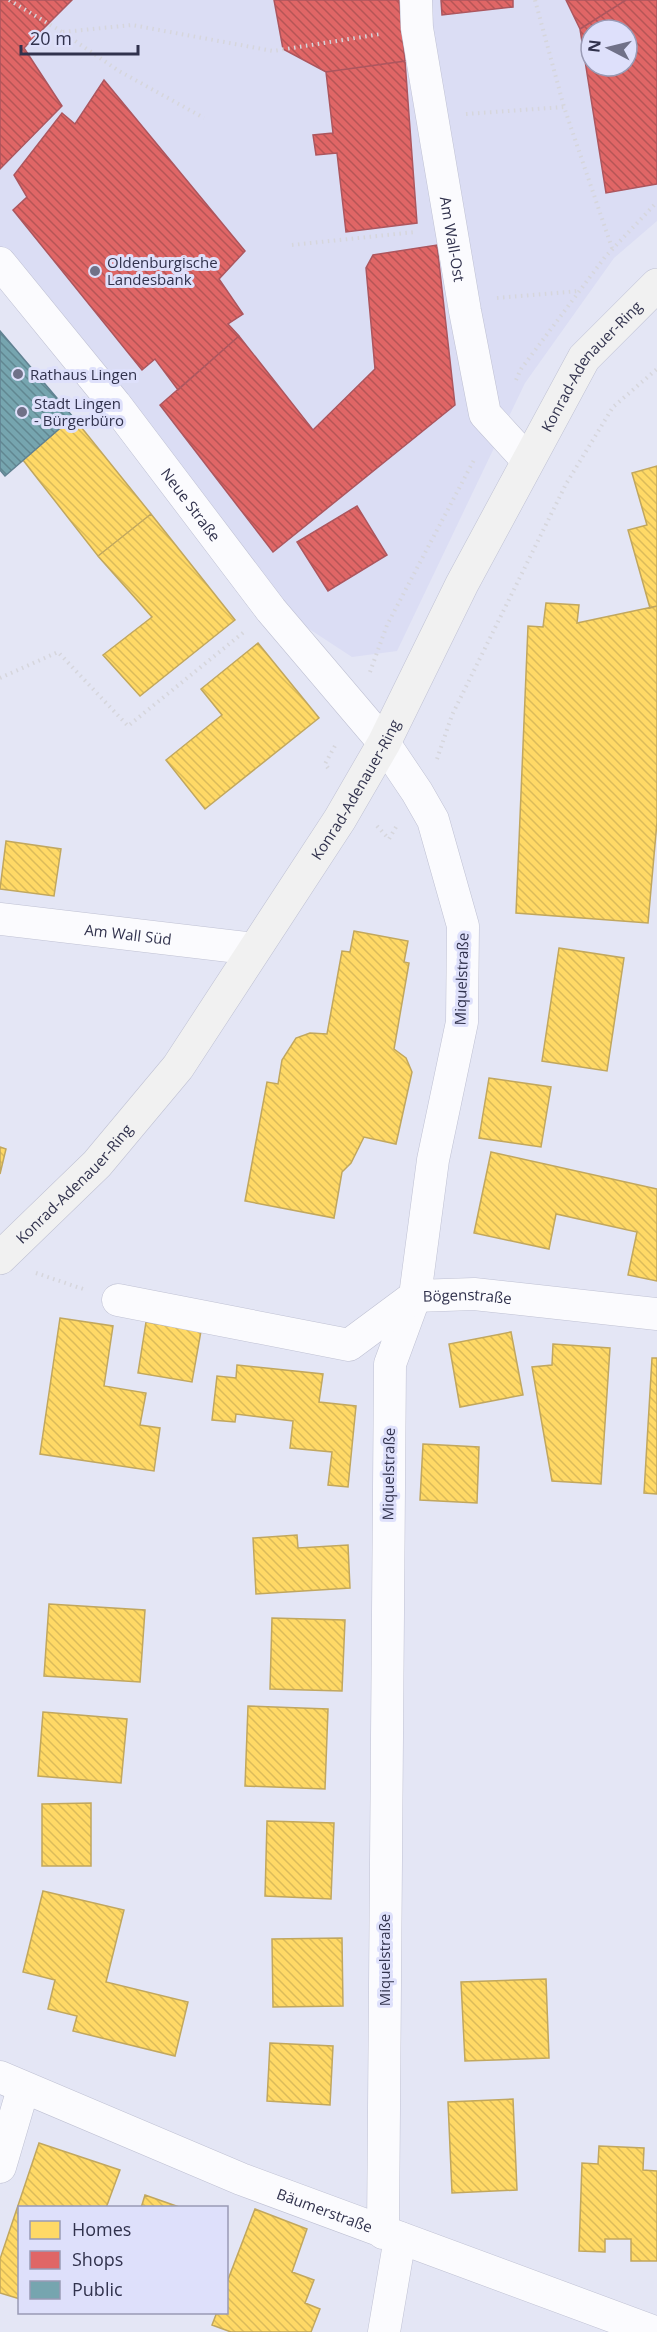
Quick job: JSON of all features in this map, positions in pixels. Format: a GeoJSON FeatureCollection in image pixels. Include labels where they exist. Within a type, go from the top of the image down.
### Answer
{"type":"FeatureCollection","features":[{"type":"Feature","properties":{"kind":"main road","name":"Konrad-Adenauer-Ring"},"geometry":{"type":"LineString","coordinates":[[0,1257],[97,1164],[178,1067],[340,819],[384,743],[462,584],[584,358],[657,285]]}},
{"type":"Feature","properties":{"kind":"street","name":"Am Wall-Ost"},"geometry":{"type":"LineString","coordinates":[[416,14],[451,228],[485,414],[528,460]]}},
{"type":"Feature","properties":{"kind":"street","name":"Neue Straße"},"geometry":{"type":"LineString","coordinates":[[0,263],[115,404],[271,610],[384,743]]}},
{"type":"Feature","properties":{"kind":"street","name":"Miquelstraße"},"geometry":{"type":"LineString","coordinates":[[384,743],[433,820],[463,926],[462,1022],[433,1160],[415,1296],[390,1364],[392,2235],[384,2332]]}},
{"type":"Feature","properties":{"kind":"street","name":"Am Wall Süd"},"geometry":{"type":"LineString","coordinates":[[0,919],[255,949]]}},
{"type":"Feature","properties":{"kind":"street","name":"Bögenstraße"},"geometry":{"type":"LineString","coordinates":[[118,1300],[350,1345],[415,1296],[474,1294],[657,1314]]}},
{"type":"Feature","properties":{"kind":"street","name":"Bäumerstraße"},"geometry":{"type":"LineString","coordinates":[[12,2083],[241,2179],[655,2332]]}},
{"type":"Feature","properties":{"kind":"street"},"geometry":{"type":"LineString","coordinates":[[0,2167],[12,2083]]}},
{"type":"Feature","properties":{"kind":"path"},"geometry":{"type":"LineString","coordinates":[[9,0],[63,33],[118,71],[204,118]]}},
{"type":"Feature","properties":{"kind":"path"},"geometry":{"type":"LineString","coordinates":[[535,0],[564,107],[612,249]]}},
{"type":"Feature","properties":{"kind":"path"},"geometry":{"type":"LineString","coordinates":[[63,33],[132,25],[273,51],[416,14]]}},
{"type":"Feature","properties":{"kind":"path"},"geometry":{"type":"LineString","coordinates":[[432,117],[564,107]]}},
{"type":"Feature","properties":{"kind":"path"},"geometry":{"type":"LineString","coordinates":[[292,246],[451,228]]}},
{"type":"Feature","properties":{"kind":"path"},"geometry":{"type":"LineString","coordinates":[[464,301],[579,291]]}},
{"type":"Feature","properties":{"kind":"path"},"geometry":{"type":"LineString","coordinates":[[439,755],[452,716],[566,484],[613,407],[657,369]]}},
{"type":"Feature","properties":{"kind":"path"},"geometry":{"type":"LineString","coordinates":[[0,678],[58,652],[128,726],[271,610]]}},
{"type":"Feature","properties":{"kind":"path"},"geometry":{"type":"LineString","coordinates":[[32,1272],[118,1300]]}},
{"type":"Feature","properties":{"kind":"shaded area"},"geometry":{"type":"Polygon","coordinates":[[[0,0],[657,0],[657,221],[614,258],[525,383],[397,651],[352,657],[274,606],[0,258],[0,0]]]}},
{"type":"Feature","properties":{"kind":"building: Homes"},"geometry":{"type":"Polygon","coordinates":[[[73,417],[151,514],[98,556],[23,460],[73,417]]]}},
{"type":"Feature","properties":{"kind":"building: Homes"},"geometry":{"type":"Polygon","coordinates":[[[657,466],[657,606],[650,608],[628,530],[647,525],[632,473],[657,466]]]}},
{"type":"Feature","properties":{"kind":"building: Homes"},"geometry":{"type":"Polygon","coordinates":[[[151,514],[235,620],[140,696],[103,655],[152,617],[98,556],[151,514]]]}},
{"type":"Feature","properties":{"kind":"building: Homes"},"geometry":{"type":"Polygon","coordinates":[[[546,603],[579,605],[577,623],[657,606],[657,822],[648,923],[516,913],[528,626],[543,627],[546,603]]]}},
{"type":"Feature","properties":{"kind":"building: Homes"},"geometry":{"type":"Polygon","coordinates":[[[258,643],[319,718],[205,809],[166,760],[222,715],[201,689],[258,643]]]}},
{"type":"Feature","properties":{"kind":"building: Homes"},"geometry":{"type":"Polygon","coordinates":[[[6,841],[61,849],[54,896],[0,889],[6,841]]]}},
{"type":"Feature","properties":{"kind":"building: Homes"},"geometry":{"type":"Polygon","coordinates":[[[354,931],[408,941],[404,962],[409,963],[394,1049],[406,1058],[412,1072],[396,1144],[364,1137],[351,1163],[342,1172],[334,1218],[245,1201],[267,1082],[278,1084],[282,1060],[296,1038],[310,1033],[327,1034],[342,951],[350,952],[354,931]]]}},
{"type":"Feature","properties":{"kind":"building: Homes"},"geometry":{"type":"Polygon","coordinates":[[[559,948],[624,958],[607,1071],[542,1061],[559,948]]]}},
{"type":"Feature","properties":{"kind":"building: Homes"},"geometry":{"type":"Polygon","coordinates":[[[489,1078],[551,1087],[541,1147],[479,1138],[489,1078]]]}},
{"type":"Feature","properties":{"kind":"building: Homes"},"geometry":{"type":"Polygon","coordinates":[[[0,1147],[6,1149],[0,1174],[0,1147]]]}},
{"type":"Feature","properties":{"kind":"building: Homes"},"geometry":{"type":"Polygon","coordinates":[[[491,1152],[657,1189],[657,1281],[628,1275],[637,1232],[556,1214],[549,1249],[474,1233],[491,1152]]]}},
{"type":"Feature","properties":{"kind":"building: Homes"},"geometry":{"type":"Polygon","coordinates":[[[60,1318],[113,1326],[104,1386],[146,1393],[140,1425],[160,1428],[154,1471],[40,1454],[60,1318]]]}},
{"type":"Feature","properties":{"kind":"building: Homes"},"geometry":{"type":"Polygon","coordinates":[[[146,1322],[201,1331],[192,1382],[138,1373],[146,1322]]]}},
{"type":"Feature","properties":{"kind":"building: Homes"},"geometry":{"type":"Polygon","coordinates":[[[511,1332],[523,1395],[460,1407],[449,1344],[511,1332]]]}},
{"type":"Feature","properties":{"kind":"building: Homes"},"geometry":{"type":"Polygon","coordinates":[[[553,1344],[610,1348],[601,1484],[552,1481],[532,1367],[552,1365],[553,1344]]]}},
{"type":"Feature","properties":{"kind":"building: Homes"},"geometry":{"type":"Polygon","coordinates":[[[652,1358],[657,1358],[657,1494],[644,1493],[652,1358]]]}},
{"type":"Feature","properties":{"kind":"building: Homes"},"geometry":{"type":"Polygon","coordinates":[[[237,1365],[323,1374],[319,1402],[356,1406],[348,1487],[328,1485],[332,1452],[290,1448],[293,1421],[236,1414],[235,1422],[212,1420],[217,1376],[236,1378],[237,1365]]]}},
{"type":"Feature","properties":{"kind":"building: Homes"},"geometry":{"type":"Polygon","coordinates":[[[423,1444],[479,1447],[477,1503],[420,1500],[423,1444]]]}},
{"type":"Feature","properties":{"kind":"building: Homes"},"geometry":{"type":"Polygon","coordinates":[[[297,1535],[298,1548],[348,1545],[350,1588],[256,1594],[253,1538],[297,1535]]]}},
{"type":"Feature","properties":{"kind":"building: Homes"},"geometry":{"type":"Polygon","coordinates":[[[49,1604],[145,1610],[140,1682],[44,1676],[49,1604]]]}},
{"type":"Feature","properties":{"kind":"building: Homes"},"geometry":{"type":"Polygon","coordinates":[[[272,1618],[345,1620],[342,1691],[270,1689],[272,1618]]]}},
{"type":"Feature","properties":{"kind":"building: Homes"},"geometry":{"type":"Polygon","coordinates":[[[248,1706],[328,1709],[325,1789],[245,1786],[248,1706]]]}},
{"type":"Feature","properties":{"kind":"building: Homes"},"geometry":{"type":"Polygon","coordinates":[[[43,1712],[127,1719],[121,1783],[38,1776],[43,1712]]]}},
{"type":"Feature","properties":{"kind":"building: Homes"},"geometry":{"type":"Polygon","coordinates":[[[91,1803],[91,1866],[42,1866],[42,1804],[91,1803]]]}},
{"type":"Feature","properties":{"kind":"building: Homes"},"geometry":{"type":"Polygon","coordinates":[[[267,1821],[334,1823],[331,1899],[265,1896],[267,1821]]]}},
{"type":"Feature","properties":{"kind":"building: Homes"},"geometry":{"type":"Polygon","coordinates":[[[43,1891],[124,1910],[106,1982],[188,2002],[175,2056],[73,2031],[77,2016],[48,2009],[55,1980],[23,1972],[43,1891]]]}},
{"type":"Feature","properties":{"kind":"building: Homes"},"geometry":{"type":"Polygon","coordinates":[[[342,1938],[343,2006],[273,2007],[272,1939],[342,1938]]]}},
{"type":"Feature","properties":{"kind":"building: Homes"},"geometry":{"type":"Polygon","coordinates":[[[546,1979],[549,2058],[465,2061],[461,1982],[546,1979]]]}},
{"type":"Feature","properties":{"kind":"building: Homes"},"geometry":{"type":"Polygon","coordinates":[[[270,2043],[333,2046],[330,2105],[267,2101],[270,2043]]]}},
{"type":"Feature","properties":{"kind":"building: Homes"},"geometry":{"type":"Polygon","coordinates":[[[513,2099],[517,2190],[452,2193],[448,2102],[513,2099]]]}},
{"type":"Feature","properties":{"kind":"building: Homes"},"geometry":{"type":"Polygon","coordinates":[[[39,2143],[120,2170],[107,2206],[18,2206],[18,2298],[0,2293],[0,2259],[39,2143]]]}},
{"type":"Feature","properties":{"kind":"building: Homes"},"geometry":{"type":"Polygon","coordinates":[[[599,2146],[644,2148],[643,2170],[657,2171],[657,2261],[631,2261],[631,2239],[605,2239],[605,2252],[579,2251],[582,2163],[598,2164],[599,2146]]]}},
{"type":"Feature","properties":{"kind":"building: Homes"},"geometry":{"type":"Polygon","coordinates":[[[145,2195],[176,2206],[142,2206],[145,2195]]]}},
{"type":"Feature","properties":{"kind":"building: Homes"},"geometry":{"type":"Polygon","coordinates":[[[255,2209],[307,2229],[292,2272],[314,2280],[305,2303],[320,2309],[311,2332],[231,2332],[212,2325],[216,2314],[228,2314],[228,2280],[255,2209]]]}},
{"type":"Feature","properties":{"kind":"building: Shops"},"geometry":{"type":"Polygon","coordinates":[[[0,0],[72,0],[24,48],[62,106],[0,169],[0,0]]]}},
{"type":"Feature","properties":{"kind":"building: Shops"},"geometry":{"type":"Polygon","coordinates":[[[274,0],[399,0],[405,61],[326,72],[283,49],[274,0]]]}},
{"type":"Feature","properties":{"kind":"building: Shops"},"geometry":{"type":"Polygon","coordinates":[[[441,0],[513,0],[513,7],[442,15],[441,0]]]}},
{"type":"Feature","properties":{"kind":"building: Shops"},"geometry":{"type":"Polygon","coordinates":[[[566,0],[626,0],[597,18],[579,18],[579,27],[566,0]]]}},
{"type":"Feature","properties":{"kind":"building: Shops"},"geometry":{"type":"Polygon","coordinates":[[[626,0],[657,0],[657,184],[606,193],[588,78],[639,78],[639,18],[597,18],[626,0]]]}},
{"type":"Feature","properties":{"kind":"building: Shops"},"geometry":{"type":"Polygon","coordinates":[[[405,61],[417,223],[346,232],[337,153],[316,155],[313,135],[333,133],[326,72],[405,61]]]}},
{"type":"Feature","properties":{"kind":"building: Shops"},"geometry":{"type":"Polygon","coordinates":[[[104,80],[245,251],[219,279],[243,314],[228,324],[239,336],[178,390],[155,359],[142,370],[13,210],[27,197],[14,175],[62,113],[75,124],[104,80]]]}},
{"type":"Feature","properties":{"kind":"building: Shops"},"geometry":{"type":"Polygon","coordinates":[[[437,245],[455,405],[273,552],[160,405],[239,336],[313,430],[375,369],[366,268],[373,255],[437,245]]]}},
{"type":"Feature","properties":{"kind":"building: Shops"},"geometry":{"type":"Polygon","coordinates":[[[357,506],[387,555],[328,591],[297,542],[357,506]]]}},
{"type":"Feature","properties":{"kind":"building: Public","name":"Rathaus Lingen"},"geometry":{"type":"Polygon","coordinates":[[[0,331],[73,417],[5,476],[0,470],[0,331]]]}},
{"type":"Feature","properties":{"kind":"place","name":"Oldenburgische Landesbank"},"geometry":{"type":"Point","coordinates":[95,271]}},
{"type":"Feature","properties":{"kind":"place","name":"Rathaus Lingen"},"geometry":{"type":"Point","coordinates":[18,374]}},
{"type":"Feature","properties":{"kind":"place","name":"Stadt Lingen - Bürgerbüro"},"geometry":{"type":"Point","coordinates":[22,412]}}]}
